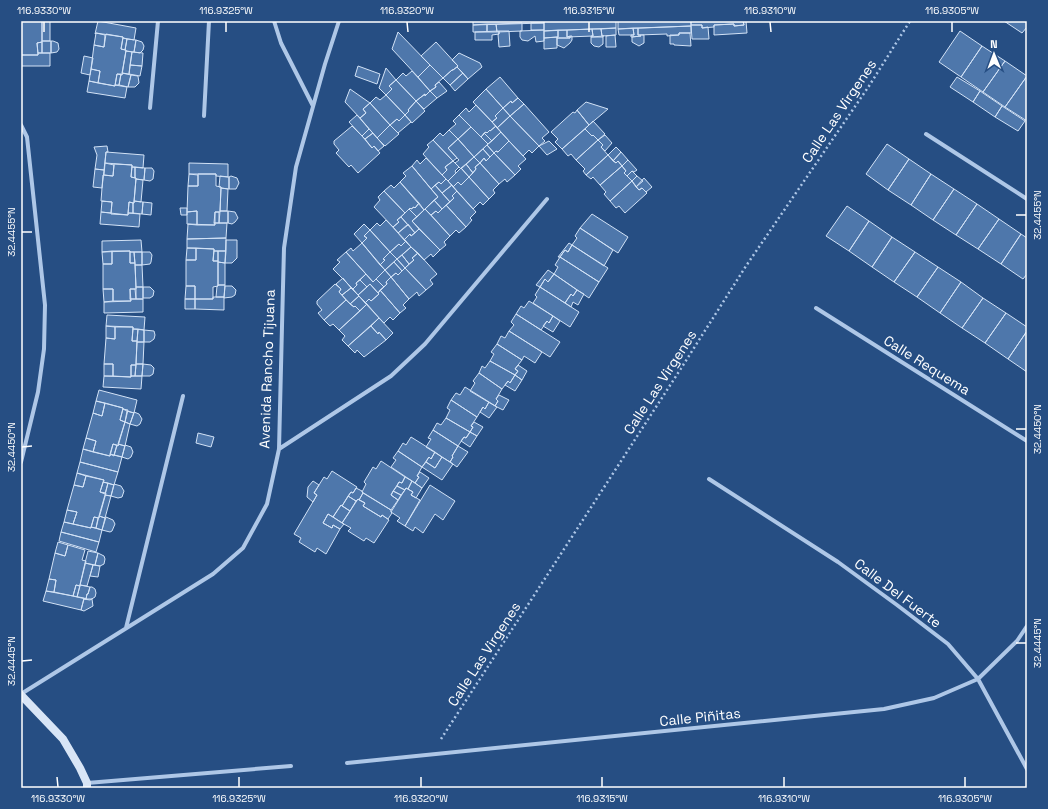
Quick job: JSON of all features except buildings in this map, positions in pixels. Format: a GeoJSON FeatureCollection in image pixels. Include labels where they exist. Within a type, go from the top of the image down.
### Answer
{"type":"FeatureCollection","features":[{"type":"Feature","properties":{"kind":"main road","name":"Avenida Rancho Tijuana"},"geometry":{"type":"LineString","coordinates":[[21,694],[63,739],[80,768],[87,786]]}},
{"type":"Feature","properties":{"kind":"street"},"geometry":{"type":"LineString","coordinates":[[150,108],[158,21]]}},
{"type":"Feature","properties":{"kind":"street"},"geometry":{"type":"LineString","coordinates":[[204,116],[209,21]]}},
{"type":"Feature","properties":{"kind":"street"},"geometry":{"type":"LineString","coordinates":[[274,21],[281,43],[313,106]]}},
{"type":"Feature","properties":{"kind":"street","name":"Avenida Rancho Tijuana"},"geometry":{"type":"LineString","coordinates":[[21,694],[213,574],[243,548],[267,504],[279,449],[284,248],[296,167],[325,64],[339,21]]}},
{"type":"Feature","properties":{"kind":"street"},"geometry":{"type":"LineString","coordinates":[[21,125],[27,137],[44,312],[44,349],[38,392],[21,462]]}},
{"type":"Feature","properties":{"kind":"street"},"geometry":{"type":"LineString","coordinates":[[926,134],[1027,199]]}},
{"type":"Feature","properties":{"kind":"street"},"geometry":{"type":"LineString","coordinates":[[279,449],[391,376],[425,344],[547,199]]}},
{"type":"Feature","properties":{"kind":"street","name":"Calle Requema"},"geometry":{"type":"LineString","coordinates":[[816,308],[1027,441]]}},
{"type":"Feature","properties":{"kind":"street"},"geometry":{"type":"LineString","coordinates":[[126,628],[183,396]]}},
{"type":"Feature","properties":{"kind":"street","name":"Calle Del Fuerte"},"geometry":{"type":"LineString","coordinates":[[710,479],[838,562],[948,644],[978,679],[1027,769]]}},
{"type":"Feature","properties":{"kind":"street","name":"Calle Piñitas"},"geometry":{"type":"LineString","coordinates":[[347,763],[430,756],[884,709],[934,698],[978,679],[1017,641],[1027,626]]}},
{"type":"Feature","properties":{"kind":"street"},"geometry":{"type":"LineString","coordinates":[[87,786],[291,766]]}},
{"type":"Feature","properties":{"kind":"path","name":"Calle Las Virgenes"},"geometry":{"type":"LineString","coordinates":[[430,756],[746,266],[868,86],[910,21]]}}]}
